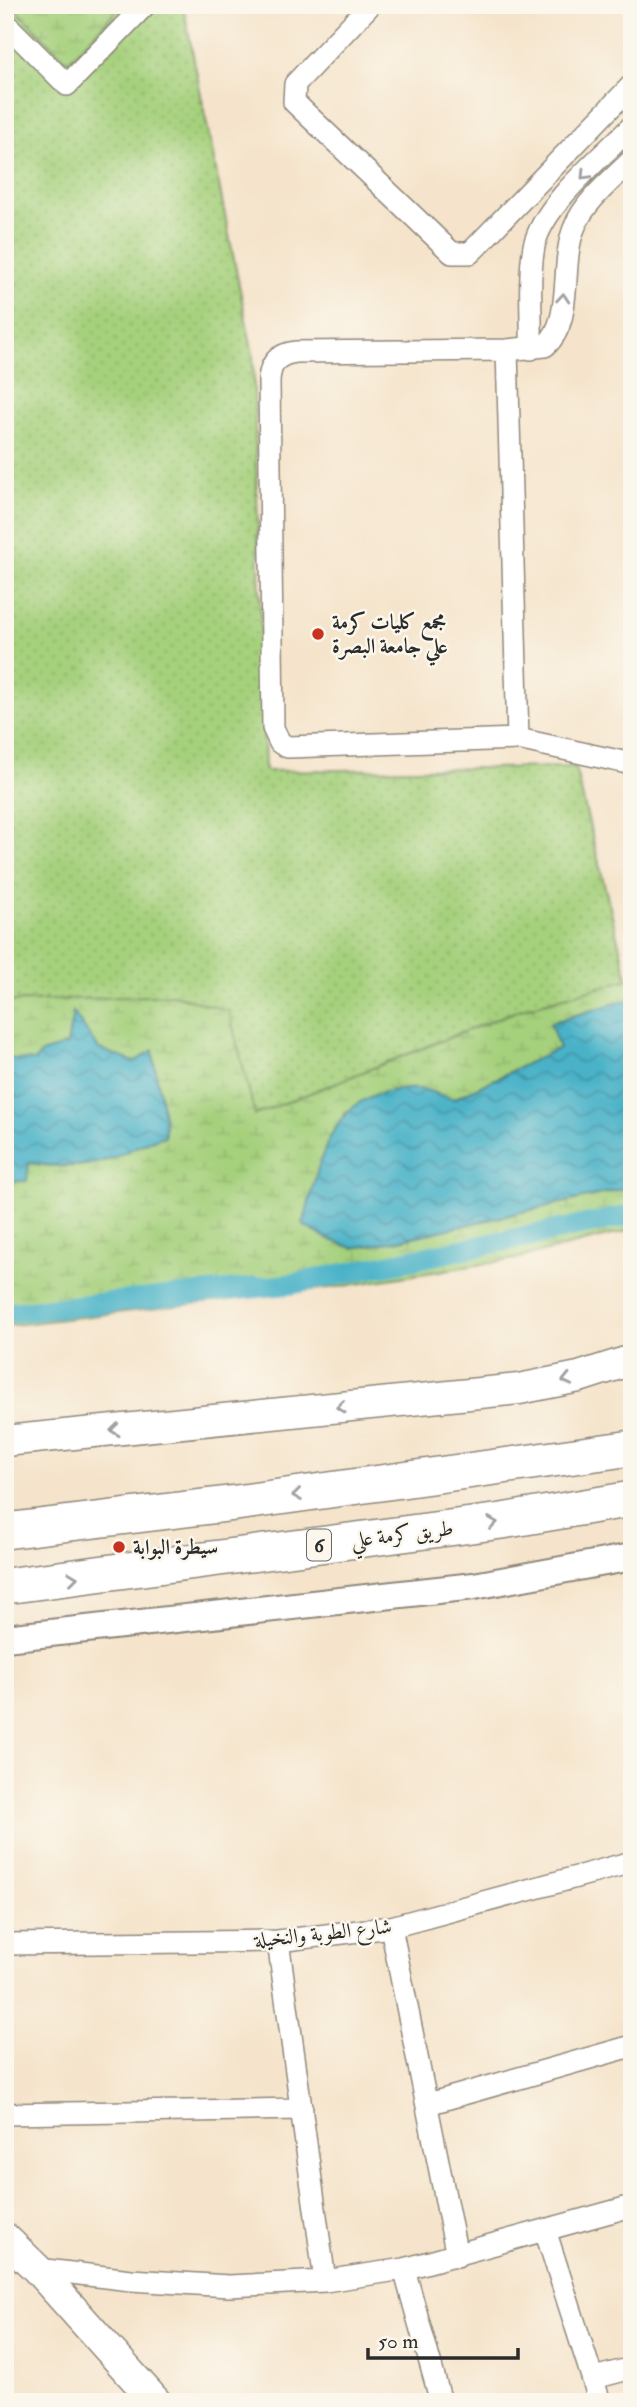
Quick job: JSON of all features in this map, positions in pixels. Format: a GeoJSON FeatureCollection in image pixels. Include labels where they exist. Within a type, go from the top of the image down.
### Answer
{"type":"FeatureCollection","features":[{"type":"Feature","properties":{"kind":"highway"},"geometry":{"type":"LineString","coordinates":[[5,1531],[340,1490],[632,1448]]}},
{"type":"Feature","properties":{"kind":"highway"},"geometry":{"type":"LineString","coordinates":[[405,1479],[405,1507],[412,1534]]}},
{"type":"Feature","properties":{"kind":"highway"},"geometry":{"type":"LineString","coordinates":[[340,1490],[349,1515],[347,1541]]}},
{"type":"Feature","properties":{"kind":"highway","name":"طريق كرمة علي"},"geometry":{"type":"LineString","coordinates":[[5,1586],[412,1534],[632,1499]]}},
{"type":"Feature","properties":{"kind":"main road"},"geometry":{"type":"LineString","coordinates":[[5,1441],[519,1389],[579,1377],[632,1360]]}},
{"type":"Feature","properties":{"kind":"main road"},"geometry":{"type":"LineString","coordinates":[[5,2238],[37,2269],[156,2402]]}},
{"type":"Feature","properties":{"kind":"street"},"geometry":{"type":"LineString","coordinates":[[5,23],[67,85],[145,5]]}},
{"type":"Feature","properties":{"kind":"street"},"geometry":{"type":"LineString","coordinates":[[370,5],[295,84],[293,103],[452,253],[470,253],[632,85]]}},
{"type":"Feature","properties":{"kind":"street"},"geometry":{"type":"LineString","coordinates":[[531,349],[533,257],[538,234],[554,207],[632,126]]}},
{"type":"Feature","properties":{"kind":"street"},"geometry":{"type":"LineString","coordinates":[[632,160],[593,200],[576,224],[567,253],[559,328],[545,346],[507,350],[296,352],[275,360],[269,381],[275,736],[288,747],[518,739],[632,764]]}},
{"type":"Feature","properties":{"kind":"street"},"geometry":{"type":"LineString","coordinates":[[518,204],[538,234]]}},
{"type":"Feature","properties":{"kind":"street"},"geometry":{"type":"LineString","coordinates":[[507,350],[518,739]]}},
{"type":"Feature","properties":{"kind":"street"},"geometry":{"type":"LineString","coordinates":[[5,1638],[474,1586],[632,1557]]}},
{"type":"Feature","properties":{"kind":"street","name":"شارع الطوبة والنخيلة"},"geometry":{"type":"LineString","coordinates":[[5,1944],[278,1941],[391,1927],[632,1863]]}},
{"type":"Feature","properties":{"kind":"street"},"geometry":{"type":"LineString","coordinates":[[391,1927],[457,2256]]}},
{"type":"Feature","properties":{"kind":"street"},"geometry":{"type":"LineString","coordinates":[[278,1941],[325,2281]]}},
{"type":"Feature","properties":{"kind":"street"},"geometry":{"type":"LineString","coordinates":[[428,2104],[632,2046]]}},
{"type":"Feature","properties":{"kind":"street"},"geometry":{"type":"LineString","coordinates":[[5,2114],[302,2109]]}},
{"type":"Feature","properties":{"kind":"street"},"geometry":{"type":"LineString","coordinates":[[37,2269],[131,2280],[229,2286],[325,2281],[404,2269],[632,2206]]}},
{"type":"Feature","properties":{"kind":"street"},"geometry":{"type":"LineString","coordinates":[[545,2230],[600,2402]]}},
{"type":"Feature","properties":{"kind":"street"},"geometry":{"type":"LineString","coordinates":[[404,2269],[442,2402]]}},
{"type":"Feature","properties":{"kind":"street"},"geometry":{"type":"LineString","coordinates":[[594,2378],[632,2368]]}},
{"type":"Feature","properties":{"kind":"green space"},"geometry":{"type":"Polygon","coordinates":[[[5,5],[11,5],[68,62],[122,5],[183,5],[253,355],[265,771],[575,767],[628,980],[519,1010],[255,1115],[49,1001],[5,1002],[5,5]]]}},
{"type":"Feature","properties":{"kind":"green space"},"geometry":{"type":"Polygon","coordinates":[[[11,5],[122,5],[68,62],[11,5]]]}},
{"type":"Feature","properties":{"kind":"green space"},"geometry":{"type":"Polygon","coordinates":[[[632,978],[632,998],[551,1023],[560,1048],[454,1099],[422,1091],[397,1091],[373,1098],[344,1113],[326,1238],[353,1248],[395,1241],[632,1187],[632,1230],[515,1259],[338,1287],[5,1326],[5,1178],[8,1182],[28,1163],[69,1166],[99,1162],[164,1136],[164,1125],[153,1051],[134,1062],[99,1049],[73,1013],[68,1045],[41,1053],[35,1062],[5,1058],[5,1002],[174,995],[229,1011],[255,1115],[519,1010],[632,978]]]}},
{"type":"Feature","properties":{"kind":"water"},"geometry":{"type":"Polygon","coordinates":[[[632,998],[632,1187],[395,1241],[353,1248],[326,1238],[303,1225],[316,1175],[334,1130],[347,1113],[365,1099],[388,1091],[418,1089],[454,1099],[559,1048],[550,1023],[632,998]]]}},
{"type":"Feature","properties":{"kind":"water"},"geometry":{"type":"Polygon","coordinates":[[[73,1012],[99,1049],[134,1062],[153,1050],[165,1136],[109,1159],[80,1166],[29,1163],[27,1181],[7,1182],[5,1058],[35,1061],[41,1053],[67,1045],[73,1012]]]}},
{"type":"Feature","properties":{"kind":"waterway"},"geometry":{"type":"LineString","coordinates":[[5,1313],[292,1284],[632,1215]]}},
{"type":"Feature","properties":{"kind":"place","name":"مجمع كليات كرمة علي جامعة البصرة"},"geometry":{"type":"Point","coordinates":[318,634]}},
{"type":"Feature","properties":{"kind":"place","name":"سيطرة البوابة"},"geometry":{"type":"Point","coordinates":[119,1547]}}]}
